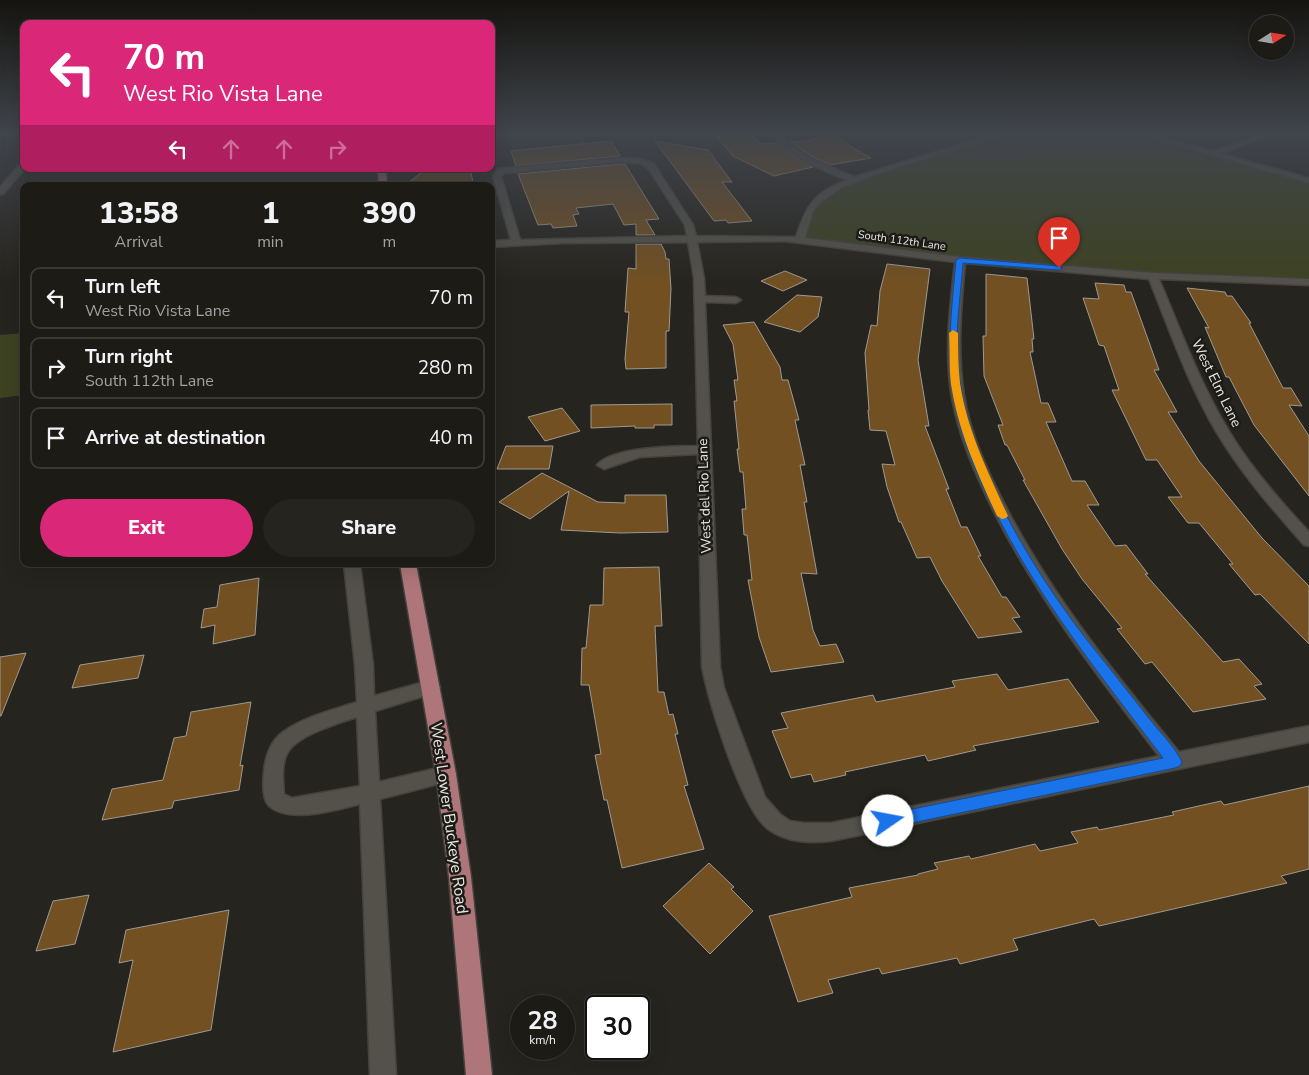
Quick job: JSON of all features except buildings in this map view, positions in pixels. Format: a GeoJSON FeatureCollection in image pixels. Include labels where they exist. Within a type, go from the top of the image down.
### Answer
{"type":"FeatureCollection","features":[{"type":"Feature","properties":{"kind":"main road","name":"West Lower Buckeye Road"},"geometry":{"type":"LineString","coordinates":[[409,567],[446,774],[460,877],[479,1075]]}},
{"type":"Feature","properties":{"kind":"street"},"geometry":{"type":"LineString","coordinates":[[0,192],[9,182]]}},
{"type":"Feature","properties":{"kind":"street","name":"West del Rio Lane"},"geometry":{"type":"LineString","coordinates":[[498,182],[516,242]]}},
{"type":"Feature","properties":{"kind":"street","name":"West del Rio Lane"},"geometry":{"type":"LineString","coordinates":[[662,182],[689,225],[698,270],[702,450],[711,667],[716,688],[752,790],[764,812],[784,830],[799,834],[830,832],[1175,762]]}},
{"type":"Feature","properties":{"kind":"street"},"geometry":{"type":"LineString","coordinates":[[800,239],[806,217],[813,205],[831,190],[847,182]]}},
{"type":"Feature","properties":{"kind":"street","name":"South 112th Lane"},"geometry":{"type":"LineString","coordinates":[[495,244],[750,237],[800,239],[960,260],[1153,276],[1309,282]]}},
{"type":"Feature","properties":{"kind":"street"},"geometry":{"type":"LineString","coordinates":[[960,260],[954,329],[956,382],[965,426],[984,477],[1013,536],[1058,609],[1175,762],[1309,734]]}},
{"type":"Feature","properties":{"kind":"street","name":"West Elm Lane"},"geometry":{"type":"LineString","coordinates":[[1153,276],[1198,385],[1214,416],[1255,478],[1309,541]]}},
{"type":"Feature","properties":{"kind":"street"},"geometry":{"type":"LineString","coordinates":[[699,299],[736,300]]}},
{"type":"Feature","properties":{"kind":"street"},"geometry":{"type":"LineString","coordinates":[[604,465],[622,457],[643,452],[702,450]]}},
{"type":"Feature","properties":{"kind":"street"},"geometry":{"type":"LineString","coordinates":[[352,567],[364,665],[383,1075]]}},
{"type":"Feature","properties":{"kind":"street"},"geometry":{"type":"LineString","coordinates":[[431,687],[333,718],[290,736],[281,744],[272,771],[274,798],[291,806],[339,800],[446,774]]}},
{"type":"Feature","properties":{"kind":"green space"},"geometry":{"type":"Polygon","coordinates":[[[850,182],[1309,182],[1309,282],[1153,276],[960,260],[800,239],[809,211],[838,186],[850,182]]]}},
{"type":"Feature","properties":{"kind":"green space"},"geometry":{"type":"Polygon","coordinates":[[[20,333],[20,396],[0,398],[0,335],[20,333]]]}},
{"type":"Feature","properties":{"kind":"slow traffic"},"geometry":{"type":"LineString","coordinates":[[953,333],[959,404],[972,451],[1002,516]]}},
{"type":"Feature","properties":{"kind":"route"},"geometry":{"type":"LineString","coordinates":[[888,821],[1175,762],[1084,644],[1035,574],[997,506],[972,451],[959,404],[953,346],[960,260],[1059,268]]}}]}
